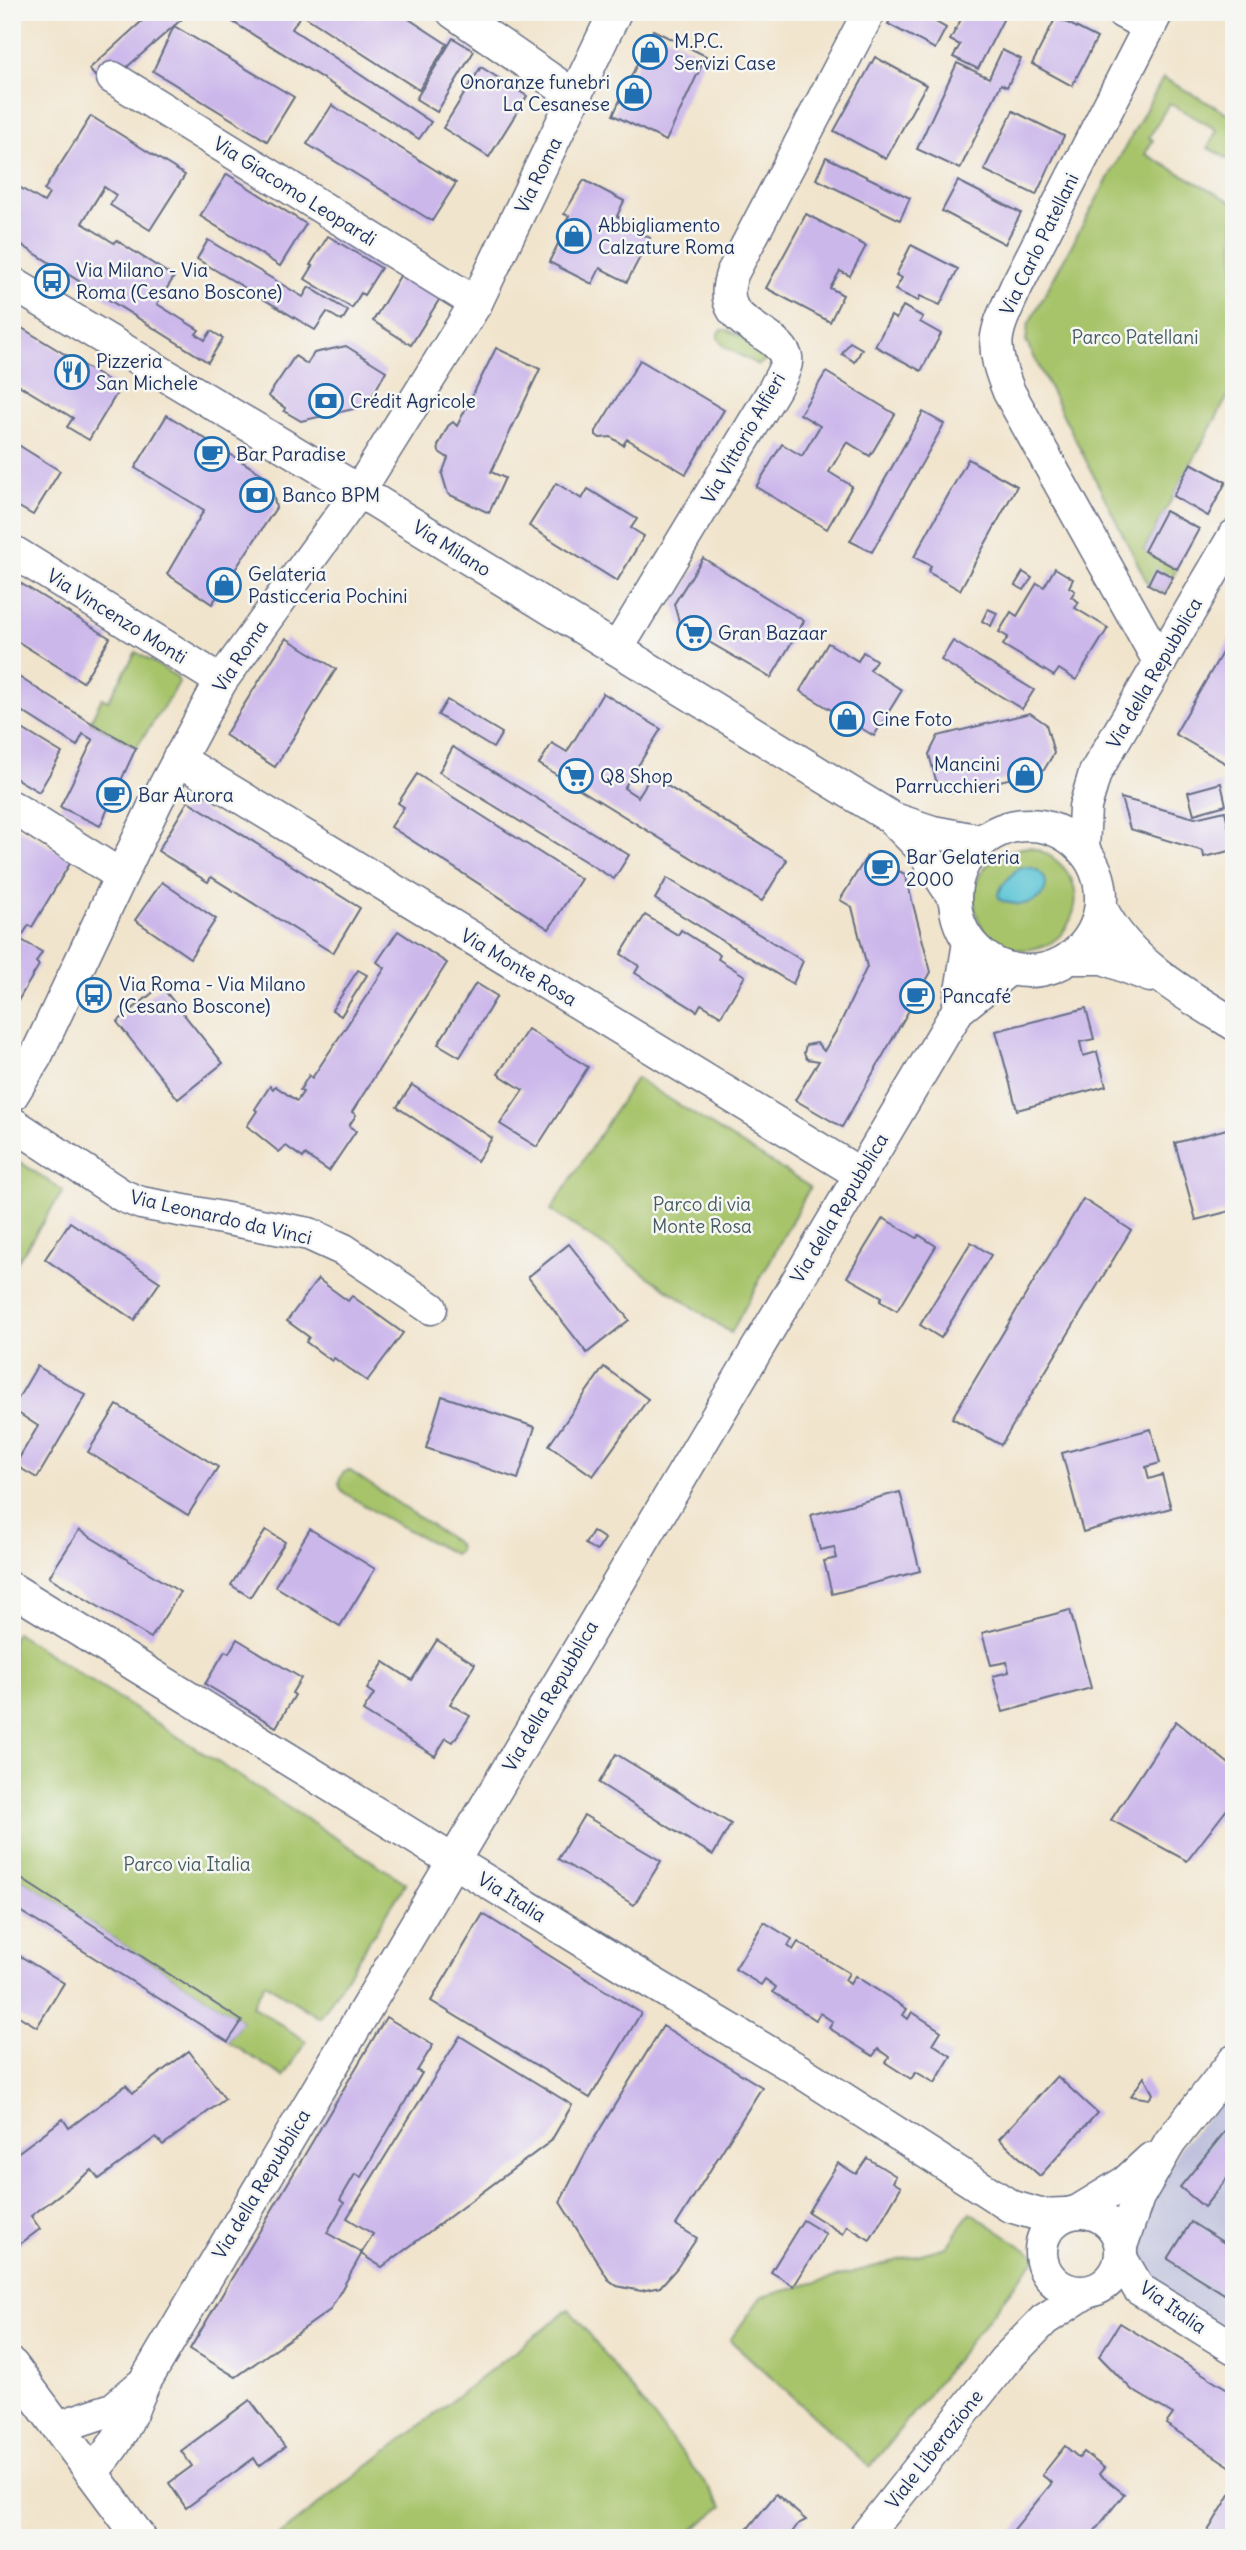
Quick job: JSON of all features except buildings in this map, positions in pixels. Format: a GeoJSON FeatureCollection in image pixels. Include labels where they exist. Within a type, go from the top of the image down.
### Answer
{"type":"FeatureCollection","features":[{"type":"Feature","properties":{"kind":"street"},"geometry":{"type":"LineString","coordinates":[[453,12],[576,97]]}},
{"type":"Feature","properties":{"kind":"street","name":"Via Roma"},"geometry":{"type":"LineString","coordinates":[[15,1083],[36,1056],[120,875],[178,759],[221,681],[359,491],[476,303],[615,12]]}},
{"type":"Feature","properties":{"kind":"street","name":"Via Vittorio Alfieri"},"geometry":{"type":"LineString","coordinates":[[617,649],[775,388],[785,367],[786,357],[779,345],[731,310],[727,299],[727,286],[869,12]]}},
{"type":"Feature","properties":{"kind":"street"},"geometry":{"type":"LineString","coordinates":[[1122,12],[1154,19]]}},
{"type":"Feature","properties":{"kind":"street","name":"Via Carlo Patellani"},"geometry":{"type":"LineString","coordinates":[[1154,19],[1017,285],[997,329],[996,345],[997,362],[1009,392],[1160,663]]}},
{"type":"Feature","properties":{"kind":"street","name":"Via Giacomo Leopardi"},"geometry":{"type":"LineString","coordinates":[[113,78],[476,303]]}},
{"type":"Feature","properties":{"kind":"street","name":"Via Milano"},"geometry":{"type":"LineString","coordinates":[[12,283],[359,491],[890,817],[933,832],[981,841]]}},
{"type":"Feature","properties":{"kind":"street","name":"Via della Repubblica"},"geometry":{"type":"LineString","coordinates":[[1032,824],[1073,796],[1095,773],[1234,536]]}},
{"type":"Feature","properties":{"kind":"street","name":"Via Vincenzo Monti"},"geometry":{"type":"LineString","coordinates":[[12,551],[221,681]]}},
{"type":"Feature","properties":{"kind":"street","name":"Via Monte Rosa"},"geometry":{"type":"LineString","coordinates":[[178,759],[860,1174]]}},
{"type":"Feature","properties":{"kind":"street","name":"Via della Repubblica"},"geometry":{"type":"LineString","coordinates":[[1083,849],[1085,807],[1095,773]]}},
{"type":"Feature","properties":{"kind":"street"},"geometry":{"type":"LineString","coordinates":[[12,807],[120,875]]}},
{"type":"Feature","properties":{"kind":"street","name":"Via Milano"},"geometry":{"type":"LineString","coordinates":[[890,817],[922,849],[954,898]]}},
{"type":"Feature","properties":{"kind":"street"},"geometry":{"type":"LineString","coordinates":[[1101,908],[1090,936],[1081,948],[1051,967],[1030,971],[1009,969],[980,954],[961,928],[954,898],[961,867],[981,841],[1005,828],[1032,824],[1060,832],[1083,849],[1098,877],[1101,908],[1109,925],[1122,942],[1171,985],[1234,1024]]}},
{"type":"Feature","properties":{"kind":"street","name":"Via della Repubblica"},"geometry":{"type":"LineString","coordinates":[[958,1010],[969,942]]}},
{"type":"Feature","properties":{"kind":"street"},"geometry":{"type":"LineString","coordinates":[[1069,958],[1103,958],[1171,985]]}},
{"type":"Feature","properties":{"kind":"street","name":"Via della Repubblica"},"geometry":{"type":"LineString","coordinates":[[91,2472],[109,2455],[118,2441],[144,2383],[454,1861],[572,1656],[958,1010],[1009,969]]}},
{"type":"Feature","properties":{"kind":"street","name":"Via Leonardo da Vinci"},"geometry":{"type":"LineString","coordinates":[[12,1123],[122,1196],[141,1203],[309,1234],[344,1250],[431,1308]]}},
{"type":"Feature","properties":{"kind":"street","name":"Via Italia"},"geometry":{"type":"LineString","coordinates":[[12,1589],[641,1977],[800,2071],[1010,2206],[1040,2215],[1071,2213]]}},
{"type":"Feature","properties":{"kind":"street"},"geometry":{"type":"LineString","coordinates":[[1170,2142],[1126,2182],[1048,2228],[1041,2255],[1053,2282],[1062,2289],[1086,2293],[1098,2290],[1109,2282],[1118,2271],[1138,2197],[1170,2142],[1234,2061]]}},
{"type":"Feature","properties":{"kind":"street","name":"Via Italia"},"geometry":{"type":"LineString","coordinates":[[1010,2206],[1033,2233],[1041,2255]]}},
{"type":"Feature","properties":{"kind":"street"},"geometry":{"type":"LineString","coordinates":[[1071,2213],[1089,2213],[1110,2224],[1118,2235],[1121,2252]]}},
{"type":"Feature","properties":{"kind":"street","name":"Via Italia"},"geometry":{"type":"LineString","coordinates":[[1121,2252],[1139,2289],[1234,2348]]}},
{"type":"Feature","properties":{"kind":"street","name":"Viale Liberazione"},"geometry":{"type":"LineString","coordinates":[[1004,2361],[1032,2311],[1041,2255]]}},
{"type":"Feature","properties":{"kind":"street","name":"Viale Liberazione"},"geometry":{"type":"LineString","coordinates":[[864,2538],[1004,2361],[1044,2320],[1086,2293]]}},
{"type":"Feature","properties":{"kind":"street"},"geometry":{"type":"LineString","coordinates":[[12,2365],[140,2538]]}},
{"type":"Feature","properties":{"kind":"street","name":"Via della Repubblica"},"geometry":{"type":"LineString","coordinates":[[58,2427],[113,2409],[144,2383]]}},
{"type":"Feature","properties":{"kind":"shaded area"},"geometry":{"type":"Polygon","coordinates":[[[1234,2087],[1234,2334],[1144,2279],[1140,2242],[1147,2212],[1180,2148],[1234,2087]]]}},
{"type":"Feature","properties":{"kind":"green space","name":"Parco Patellani"},"geometry":{"type":"Polygon","coordinates":[[[1163,78],[1234,117],[1234,162],[1208,148],[1217,130],[1169,103],[1149,138],[1153,140],[1145,154],[1234,203],[1234,385],[1144,550],[1177,569],[1164,593],[1148,584],[1026,341],[1028,325],[1163,78]]]}},
{"type":"Feature","properties":{"kind":"green space"},"geometry":{"type":"Polygon","coordinates":[[[728,330],[761,348],[767,355],[766,360],[758,365],[724,346],[718,338],[718,333],[728,330]]]}},
{"type":"Feature","properties":{"kind":"green space"},"geometry":{"type":"Polygon","coordinates":[[[136,652],[177,677],[179,683],[136,748],[90,722],[102,698],[108,701],[136,652]]]}},
{"type":"Feature","properties":{"kind":"green space"},"geometry":{"type":"Polygon","coordinates":[[[1029,847],[1043,852],[1065,869],[1072,880],[1075,905],[1071,918],[1063,932],[1051,943],[1036,948],[1013,949],[994,940],[981,925],[975,907],[975,887],[984,869],[1002,855],[1029,847]],[[1018,868],[1002,886],[1007,902],[1028,904],[1045,882],[1038,871],[1018,868]]]}},
{"type":"Feature","properties":{"kind":"green space","name":"Parco di via Monte Rosa"},"geometry":{"type":"Polygon","coordinates":[[[636,1078],[810,1187],[731,1333],[551,1210],[636,1078]]]}},
{"type":"Feature","properties":{"kind":"green space"},"geometry":{"type":"Polygon","coordinates":[[[20,1162],[63,1191],[12,1270],[12,1174],[20,1162]]]}},
{"type":"Feature","properties":{"kind":"green space"},"geometry":{"type":"Polygon","coordinates":[[[349,1470],[458,1544],[459,1550],[454,1554],[383,1517],[343,1492],[339,1482],[343,1473],[349,1470]]]}},
{"type":"Feature","properties":{"kind":"green space","name":"Parco via Italia"},"geometry":{"type":"Polygon","coordinates":[[[16,1633],[406,1883],[320,2018],[265,1983],[252,2006],[306,2041],[284,2077],[228,2042],[242,2021],[12,1873],[12,1639],[16,1633]]]}},
{"type":"Feature","properties":{"kind":"green space"},"geometry":{"type":"Polygon","coordinates":[[[970,2212],[1037,2257],[870,2467],[730,2340],[761,2297],[947,2247],[970,2212]]]}},
{"type":"Feature","properties":{"kind":"green space"},"geometry":{"type":"Polygon","coordinates":[[[569,2309],[723,2506],[682,2538],[276,2538],[569,2309]]]}},
{"type":"Feature","properties":{"kind":"water"},"geometry":{"type":"Polygon","coordinates":[[[1027,867],[1038,871],[1044,877],[1044,892],[1029,903],[1016,904],[1000,900],[998,895],[1002,886],[1018,868],[1027,867]]]}},
{"type":"Feature","properties":{"kind":"place","name":"M.P.C. Servizi Case"},"geometry":{"type":"Point","coordinates":[650,52]}},
{"type":"Feature","properties":{"kind":"place","name":"Onoranze funebri La Cesanese"},"geometry":{"type":"Point","coordinates":[634,93]}},
{"type":"Feature","properties":{"kind":"place","name":"Abbigliamento Calzature Roma"},"geometry":{"type":"Point","coordinates":[574,236]}},
{"type":"Feature","properties":{"kind":"place","name":"Via Milano - Via Roma (Cesano Boscone)"},"geometry":{"type":"Point","coordinates":[52,281]}},
{"type":"Feature","properties":{"kind":"place","name":"Pizzeria San Michele"},"geometry":{"type":"Point","coordinates":[72,372]}},
{"type":"Feature","properties":{"kind":"place","name":"Crédit Agricole"},"geometry":{"type":"Point","coordinates":[326,401]}},
{"type":"Feature","properties":{"kind":"place","name":"Bar Paradise"},"geometry":{"type":"Point","coordinates":[212,454]}},
{"type":"Feature","properties":{"kind":"place","name":"Banco BPM"},"geometry":{"type":"Point","coordinates":[257,495]}},
{"type":"Feature","properties":{"kind":"place","name":"Gelateria Pasticceria Pochini"},"geometry":{"type":"Point","coordinates":[224,585]}},
{"type":"Feature","properties":{"kind":"place","name":"Gran Bazaar"},"geometry":{"type":"Point","coordinates":[694,633]}},
{"type":"Feature","properties":{"kind":"place","name":"Cine Foto"},"geometry":{"type":"Point","coordinates":[847,719]}},
{"type":"Feature","properties":{"kind":"place","name":"Mancini Parrucchieri"},"geometry":{"type":"Point","coordinates":[1025,775]}},
{"type":"Feature","properties":{"kind":"place","name":"Q8 Shop"},"geometry":{"type":"Point","coordinates":[576,776]}},
{"type":"Feature","properties":{"kind":"place","name":"Bar Aurora"},"geometry":{"type":"Point","coordinates":[114,795]}},
{"type":"Feature","properties":{"kind":"place","name":"Bar Gelateria 2000"},"geometry":{"type":"Point","coordinates":[882,868]}},
{"type":"Feature","properties":{"kind":"place","name":"Via Roma - Via Milano (Cesano Boscone)"},"geometry":{"type":"Point","coordinates":[94,995]}},
{"type":"Feature","properties":{"kind":"place","name":"Pancafé"},"geometry":{"type":"Point","coordinates":[917,996]}}]}
